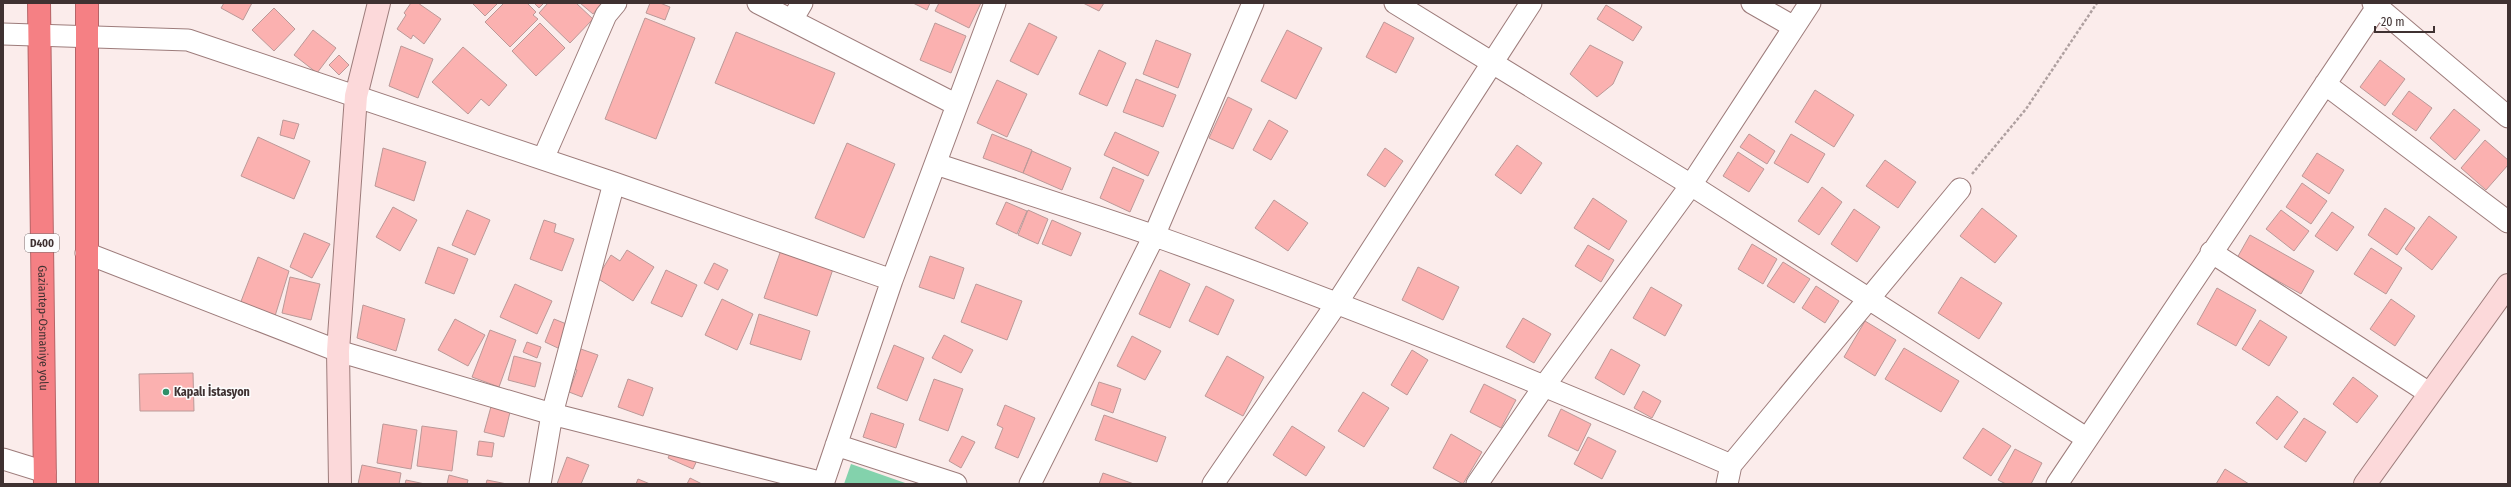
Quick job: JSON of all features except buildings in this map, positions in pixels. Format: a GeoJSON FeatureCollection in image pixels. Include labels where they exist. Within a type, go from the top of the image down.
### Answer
{"type":"FeatureCollection","features":[{"type":"Feature","properties":{"kind":"highway","name":"Gaziantep-Osmaniye yolu"},"geometry":{"type":"LineString","coordinates":[[39,3],[45,478]]}},
{"type":"Feature","properties":{"kind":"highway"},"geometry":{"type":"LineString","coordinates":[[87,3],[87,484]]}},
{"type":"Feature","properties":{"kind":"street"},"geometry":{"type":"LineString","coordinates":[[340,484],[338,351],[356,96],[379,3]]}},
{"type":"Feature","properties":{"kind":"street"},"geometry":{"type":"LineString","coordinates":[[544,160],[606,15],[616,3]]}},
{"type":"Feature","properties":{"kind":"street"},"geometry":{"type":"LineString","coordinates":[[758,3],[797,12],[957,105]]}},
{"type":"Feature","properties":{"kind":"street"},"geometry":{"type":"LineString","coordinates":[[86,253],[338,351],[552,414],[823,484],[892,280],[936,164],[994,3]]}},
{"type":"Feature","properties":{"kind":"street"},"geometry":{"type":"LineString","coordinates":[[1030,484],[1154,236],[1253,3]]}},
{"type":"Feature","properties":{"kind":"street"},"geometry":{"type":"LineString","coordinates":[[1395,3],[1691,185],[2086,438]]}},
{"type":"Feature","properties":{"kind":"street"},"geometry":{"type":"LineString","coordinates":[[1213,484],[1337,303],[1531,3]]}},
{"type":"Feature","properties":{"kind":"street"},"geometry":{"type":"LineString","coordinates":[[1752,3],[1794,27]]}},
{"type":"Feature","properties":{"kind":"street"},"geometry":{"type":"LineString","coordinates":[[1477,484],[1545,385],[1691,185],[1810,3]]}},
{"type":"Feature","properties":{"kind":"street"},"geometry":{"type":"LineString","coordinates":[[2057,484],[2086,438],[2325,84],[2375,5],[2508,117]]}},
{"type":"Feature","properties":{"kind":"street"},"geometry":{"type":"LineString","coordinates":[[3,34],[40,37],[188,40],[544,160],[892,280]]}},
{"type":"Feature","properties":{"kind":"street"},"geometry":{"type":"LineString","coordinates":[[2325,84],[2508,222]]}},
{"type":"Feature","properties":{"kind":"street"},"geometry":{"type":"LineString","coordinates":[[936,164],[1154,236],[1337,303],[1545,385],[1729,474],[1960,189]]}},
{"type":"Feature","properties":{"kind":"street"},"geometry":{"type":"LineString","coordinates":[[540,484],[552,414],[614,184]]}},
{"type":"Feature","properties":{"kind":"street"},"geometry":{"type":"LineString","coordinates":[[2211,252],[2429,393]]}},
{"type":"Feature","properties":{"kind":"street"},"geometry":{"type":"LineString","coordinates":[[2365,484],[2508,285]]}},
{"type":"Feature","properties":{"kind":"street"},"geometry":{"type":"LineString","coordinates":[[836,445],[956,484]]}},
{"type":"Feature","properties":{"kind":"street"},"geometry":{"type":"LineString","coordinates":[[3,459],[45,478]]}},
{"type":"Feature","properties":{"kind":"path"},"geometry":{"type":"LineString","coordinates":[[1960,189],[2026,109],[2097,3]]}},
{"type":"Feature","properties":{"kind":"green space"},"geometry":{"type":"Polygon","coordinates":[[[851,464],[908,484],[844,484],[851,464]]]}},
{"type":"Feature","properties":{"kind":"place","name":"Kapalı İstasyon"},"geometry":{"type":"Point","coordinates":[166,392]}}]}
